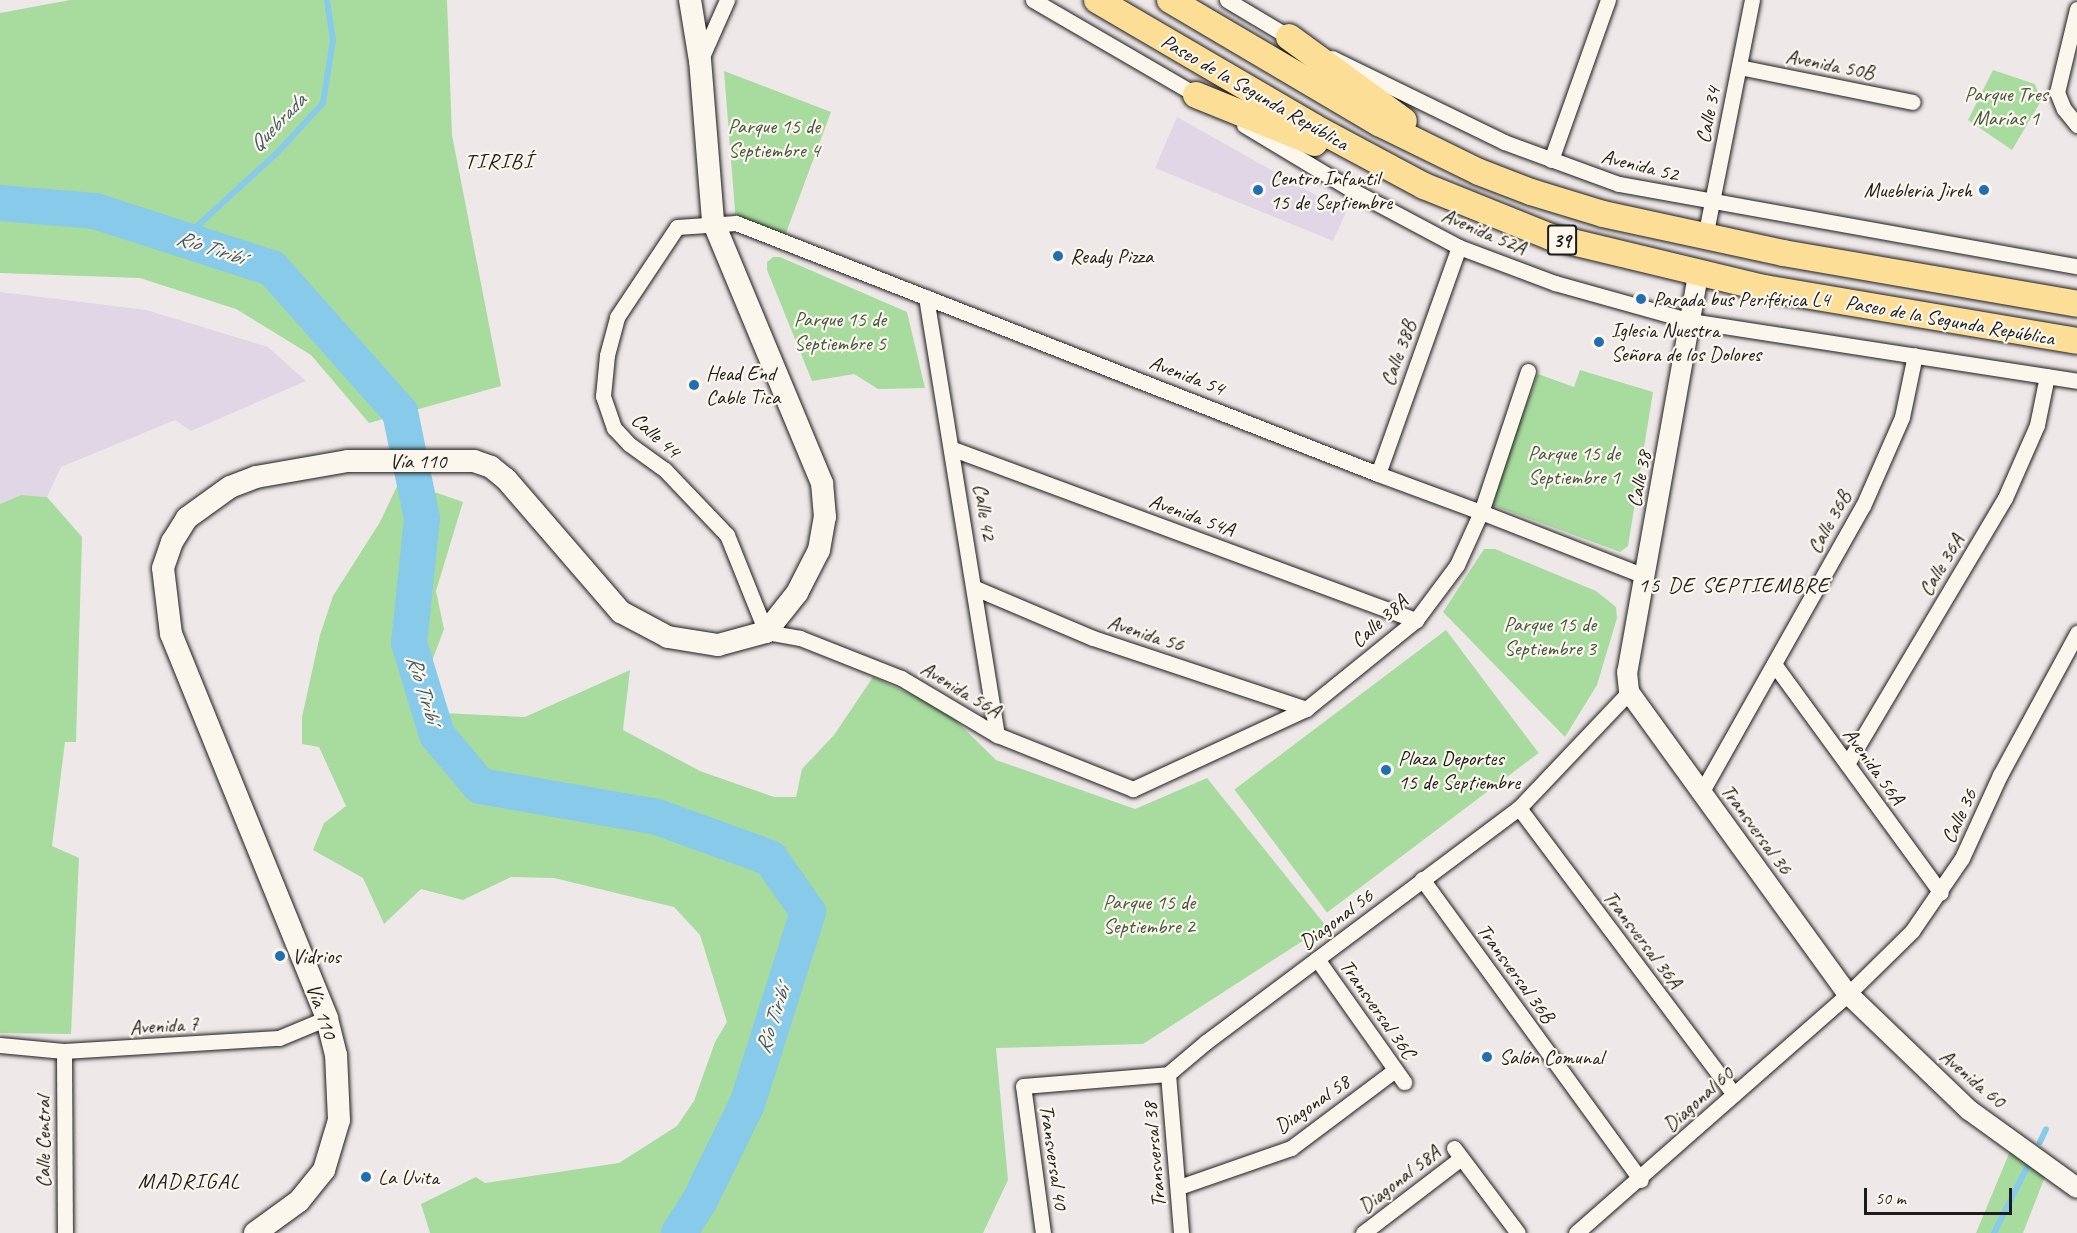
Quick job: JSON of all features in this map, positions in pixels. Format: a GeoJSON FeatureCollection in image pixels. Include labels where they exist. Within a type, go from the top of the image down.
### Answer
{"type":"FeatureCollection","features":[{"type":"Feature","properties":{"kind":"highway","name":"Paseo de la Segunda República"},"geometry":{"type":"LineString","coordinates":[[1097,0],[1314,127],[1424,186],[1551,237],[1698,275],[2077,341]]}},
{"type":"Feature","properties":{"kind":"highway","name":"Paseo de la Segunda República"},"geometry":{"type":"LineString","coordinates":[[1170,0],[1379,123],[1479,172],[1603,214],[1705,237],[2077,304]]}},
{"type":"Feature","properties":{"kind":"highway"},"geometry":{"type":"LineString","coordinates":[[1289,38],[1479,172]]}},
{"type":"Feature","properties":{"kind":"highway"},"geometry":{"type":"LineString","coordinates":[[1196,95],[1424,186]]}},
{"type":"Feature","properties":{"kind":"main road"},"geometry":{"type":"LineString","coordinates":[[690,0],[700,61],[713,221],[822,483],[825,517],[819,550],[797,593],[766,632]]}},
{"type":"Feature","properties":{"kind":"main road"},"geometry":{"type":"LineString","coordinates":[[700,61],[707,0]]}},
{"type":"Feature","properties":{"kind":"main road","name":"Vía 110"},"geometry":{"type":"LineString","coordinates":[[255,1233],[299,1201],[324,1170],[331,1154],[339,1102],[336,1055],[327,1018],[171,634],[163,568],[172,542],[188,518],[230,487],[290,468],[348,461],[467,461],[491,467],[506,480],[621,612],[668,637],[718,645],[766,632]]}},
{"type":"Feature","properties":{"kind":"street"},"geometry":{"type":"LineString","coordinates":[[700,61],[727,0]]}},
{"type":"Feature","properties":{"kind":"street","name":"Avenida 52A"},"geometry":{"type":"LineString","coordinates":[[1033,0],[1352,190],[1459,247],[1555,283],[1691,321],[2077,381]]}},
{"type":"Feature","properties":{"kind":"street","name":"Avenida 52"},"geometry":{"type":"LineString","coordinates":[[1227,0],[1289,38],[1504,142],[1619,184],[1712,203],[2077,266]]}},
{"type":"Feature","properties":{"kind":"street"},"geometry":{"type":"LineString","coordinates":[[1551,160],[1608,0]]}},
{"type":"Feature","properties":{"kind":"street","name":"Calle 34"},"geometry":{"type":"LineString","coordinates":[[1705,237],[1752,0]]}},
{"type":"Feature","properties":{"kind":"street"},"geometry":{"type":"LineString","coordinates":[[2077,9],[2057,86],[2064,109],[2077,125]]}},
{"type":"Feature","properties":{"kind":"street","name":"Avenida 50B"},"geometry":{"type":"LineString","coordinates":[[1739,67],[1913,102]]}},
{"type":"Feature","properties":{"kind":"street","name":"Avenida 54"},"geometry":{"type":"LineString","coordinates":[[713,221],[736,223],[1644,576]]}},
{"type":"Feature","properties":{"kind":"street","name":"Calle 44"},"geometry":{"type":"LineString","coordinates":[[713,221],[677,227],[644,273],[617,317],[606,354],[603,396],[614,428],[628,444],[665,470],[727,535],[766,632]]}},
{"type":"Feature","properties":{"kind":"street","name":"Calle 38B"},"geometry":{"type":"LineString","coordinates":[[1378,474],[1459,247]]}},
{"type":"Feature","properties":{"kind":"street","name":"Calle 38"},"geometry":{"type":"LineString","coordinates":[[1629,692],[1627,672],[1698,275]]}},
{"type":"Feature","properties":{"kind":"street","name":"Calle 42"},"geometry":{"type":"LineString","coordinates":[[926,297],[953,449],[997,735]]}},
{"type":"Feature","properties":{"kind":"street","name":"Calle 36B"},"geometry":{"type":"LineString","coordinates":[[1701,793],[1863,506],[1902,417],[1915,355]]}},
{"type":"Feature","properties":{"kind":"street","name":"Calle 38A"},"geometry":{"type":"LineString","coordinates":[[1133,789],[1306,709],[1416,620],[1457,565],[1481,512],[1528,371]]}},
{"type":"Feature","properties":{"kind":"street","name":"Calle 36A"},"geometry":{"type":"LineString","coordinates":[[1847,764],[2005,498],[2037,425],[2047,376]]}},
{"type":"Feature","properties":{"kind":"street","name":"Avenida 54A"},"geometry":{"type":"LineString","coordinates":[[953,449],[1416,620]]}},
{"type":"Feature","properties":{"kind":"street","name":"Avenida 56"},"geometry":{"type":"LineString","coordinates":[[975,588],[1094,638],[1306,709]]}},
{"type":"Feature","properties":{"kind":"street","name":"Avenida 56A"},"geometry":{"type":"LineString","coordinates":[[766,632],[800,638],[901,678],[997,735],[1133,789]]}},
{"type":"Feature","properties":{"kind":"street","name":"Calle 36"},"geometry":{"type":"LineString","coordinates":[[1848,994],[1912,931],[1941,893],[2077,633]]}},
{"type":"Feature","properties":{"kind":"street","name":"Avenida 56A"},"geometry":{"type":"LineString","coordinates":[[1774,664],[1941,893]]}},
{"type":"Feature","properties":{"kind":"street","name":"Transversal 36"},"geometry":{"type":"LineString","coordinates":[[1629,692],[1848,994]]}},
{"type":"Feature","properties":{"kind":"street","name":"Diagonal 56"},"geometry":{"type":"LineString","coordinates":[[1168,1074],[1518,808],[1629,692]]}},
{"type":"Feature","properties":{"kind":"street","name":"Transversal 36A"},"geometry":{"type":"LineString","coordinates":[[1518,808],[1734,1094]]}},
{"type":"Feature","properties":{"kind":"street","name":"Transversal 36B"},"geometry":{"type":"LineString","coordinates":[[1422,879],[1641,1180]]}},
{"type":"Feature","properties":{"kind":"street","name":"Transversal 36C"},"geometry":{"type":"LineString","coordinates":[[1317,959],[1400,1076]]}},
{"type":"Feature","properties":{"kind":"street","name":"Diagonal 60"},"geometry":{"type":"LineString","coordinates":[[1576,1233],[1641,1180],[1734,1094],[1848,994]]}},
{"type":"Feature","properties":{"kind":"street","name":"Avenida 60"},"geometry":{"type":"LineString","coordinates":[[1848,994],[1970,1110],[2077,1188]]}},
{"type":"Feature","properties":{"kind":"street","name":"Avenida 7"},"geometry":{"type":"LineString","coordinates":[[0,1045],[64,1051],[279,1038],[327,1018]]}},
{"type":"Feature","properties":{"kind":"street","name":"Calle Central"},"geometry":{"type":"LineString","coordinates":[[64,1051],[65,1233]]}},
{"type":"Feature","properties":{"kind":"street","name":"Transversal 40"},"geometry":{"type":"LineString","coordinates":[[1043,1233],[1023,1086],[1168,1074]]}},
{"type":"Feature","properties":{"kind":"street","name":"Transversal 38"},"geometry":{"type":"LineString","coordinates":[[1168,1074],[1181,1233]]}},
{"type":"Feature","properties":{"kind":"street","name":"Diagonal 58"},"geometry":{"type":"LineString","coordinates":[[1179,1187],[1292,1148],[1400,1076]]}},
{"type":"Feature","properties":{"kind":"street","name":"Diagonal 58A"},"geometry":{"type":"LineString","coordinates":[[1364,1233],[1457,1153],[1518,1233]]}},
{"type":"Feature","properties":{"kind":"shaded area","name":"Centro Infantil 15 de Septiembre"},"geometry":{"type":"Polygon","coordinates":[[[1177,117],[1346,212],[1333,241],[1155,168],[1177,117]]]}},
{"type":"Feature","properties":{"kind":"shaded area"},"geometry":{"type":"Polygon","coordinates":[[[0,292],[146,310],[268,347],[306,381],[191,431],[175,420],[61,467],[47,497],[21,495],[0,504],[0,292]]]}},
{"type":"Feature","properties":{"kind":"green space"},"geometry":{"type":"Polygon","coordinates":[[[70,0],[447,0],[452,135],[501,386],[369,423],[311,355],[236,309],[140,278],[0,273],[0,13],[70,0]]]}},
{"type":"Feature","properties":{"kind":"green space","name":"Parque Tres Marías 1"},"geometry":{"type":"Polygon","coordinates":[[[1993,70],[2035,84],[2041,101],[2012,150],[1968,120],[1993,70]]]}},
{"type":"Feature","properties":{"kind":"green space","name":"Parque 15 de Septiembre 4"},"geometry":{"type":"Polygon","coordinates":[[[724,71],[831,112],[783,241],[736,223],[724,71]]]}},
{"type":"Feature","properties":{"kind":"green space","name":"Parque 15 de Septiembre 5"},"geometry":{"type":"Polygon","coordinates":[[[773,257],[780,257],[907,312],[925,388],[878,389],[854,374],[812,381],[767,270],[767,262],[773,257]]]}},
{"type":"Feature","properties":{"kind":"green space","name":"Parque 15 de Septiembre 1"},"geometry":{"type":"Polygon","coordinates":[[[1580,370],[1653,392],[1628,546],[1620,552],[1489,504],[1538,374],[1574,387],[1580,370]]]}},
{"type":"Feature","properties":{"kind":"green space","name":"Parque 15 de Septiembre 2"},"geometry":{"type":"Polygon","coordinates":[[[400,480],[463,502],[436,591],[444,629],[428,672],[442,713],[525,717],[630,670],[623,730],[700,771],[774,797],[796,797],[802,769],[834,735],[873,677],[945,710],[996,760],[1135,809],[1207,778],[1326,926],[1143,1044],[996,1048],[1008,1180],[983,1233],[430,1233],[421,1204],[476,1177],[485,1183],[619,1163],[677,1126],[694,1101],[715,1042],[727,1022],[700,935],[674,907],[554,878],[511,877],[463,900],[421,889],[384,924],[363,878],[313,850],[324,823],[346,806],[319,747],[302,744],[302,717],[320,635],[333,596],[380,522],[400,480]]]}},
{"type":"Feature","properties":{"kind":"green space"},"geometry":{"type":"Polygon","coordinates":[[[21,495],[47,497],[82,537],[76,742],[65,742],[52,846],[79,858],[71,1034],[0,1033],[0,504],[21,495]]]}},
{"type":"Feature","properties":{"kind":"green space","name":"Parque 15 de Septiembre 3"},"geometry":{"type":"Polygon","coordinates":[[[1484,549],[1495,549],[1596,591],[1616,607],[1617,618],[1597,685],[1565,737],[1443,612],[1484,549]]]}},
{"type":"Feature","properties":{"kind":"green space","name":"Plaza Deportes 15 de Septiembre"},"geometry":{"type":"Polygon","coordinates":[[[1446,630],[1539,753],[1327,912],[1234,789],[1446,630]]]}},
{"type":"Feature","properties":{"kind":"green space"},"geometry":{"type":"Polygon","coordinates":[[[2013,1144],[2046,1174],[2023,1233],[1976,1233],[2013,1144]]]}},
{"type":"Feature","properties":{"kind":"waterway","name":"Quebrada"},"geometry":{"type":"LineString","coordinates":[[183,239],[277,153],[323,103],[333,40],[327,0]]}},
{"type":"Feature","properties":{"kind":"waterway","name":"Río Tiribí"},"geometry":{"type":"LineString","coordinates":[[0,203],[95,211],[272,268],[400,412],[422,518],[409,643],[437,735],[480,786],[657,817],[770,858],[808,912],[747,1104],[699,1202],[679,1233]]}},
{"type":"Feature","properties":{"kind":"waterway","name":"Quebrada"},"geometry":{"type":"LineString","coordinates":[[2040,1142],[2046,1129]]}},
{"type":"Feature","properties":{"kind":"waterway","name":"Quebrada"},"geometry":{"type":"LineString","coordinates":[[1994,1233],[2027,1167]]}},
{"type":"Feature","properties":{"kind":"place","name":"Centro Infantil 15 de Septiembre"},"geometry":{"type":"Point","coordinates":[1258,190]}},
{"type":"Feature","properties":{"kind":"place","name":"Muebleria Jireh"},"geometry":{"type":"Point","coordinates":[1984,190]}},
{"type":"Feature","properties":{"kind":"place","name":"Ready Pizza"},"geometry":{"type":"Point","coordinates":[1058,256]}},
{"type":"Feature","properties":{"kind":"place","name":"Parada bus Periférica L4"},"geometry":{"type":"Point","coordinates":[1641,299]}},
{"type":"Feature","properties":{"kind":"place","name":"Iglesia Nuestra Señora de los Dolores"},"geometry":{"type":"Point","coordinates":[1599,342]}},
{"type":"Feature","properties":{"kind":"place","name":"Head End Cable Tica"},"geometry":{"type":"Point","coordinates":[694,385]}},
{"type":"Feature","properties":{"kind":"place","name":"Plaza Deportes 15 de Septiembre"},"geometry":{"type":"Point","coordinates":[1386,770]}},
{"type":"Feature","properties":{"kind":"place","name":"Vidrios"},"geometry":{"type":"Point","coordinates":[280,956]}},
{"type":"Feature","properties":{"kind":"place","name":"Salón Comunal"},"geometry":{"type":"Point","coordinates":[1487,1057]}},
{"type":"Feature","properties":{"kind":"place","name":"La Uvita"},"geometry":{"type":"Point","coordinates":[366,1177]}},
{"type":"Feature","properties":{"kind":"district","name":"TIRIBÍ"},"geometry":{"type":"Point","coordinates":[499,162]}},
{"type":"Feature","properties":{"kind":"district","name":"15 DE SEPTIEMBRE"},"geometry":{"type":"Point","coordinates":[1734,586]}},
{"type":"Feature","properties":{"kind":"district","name":"MADRIGAL"},"geometry":{"type":"Point","coordinates":[189,1182]}}]}
